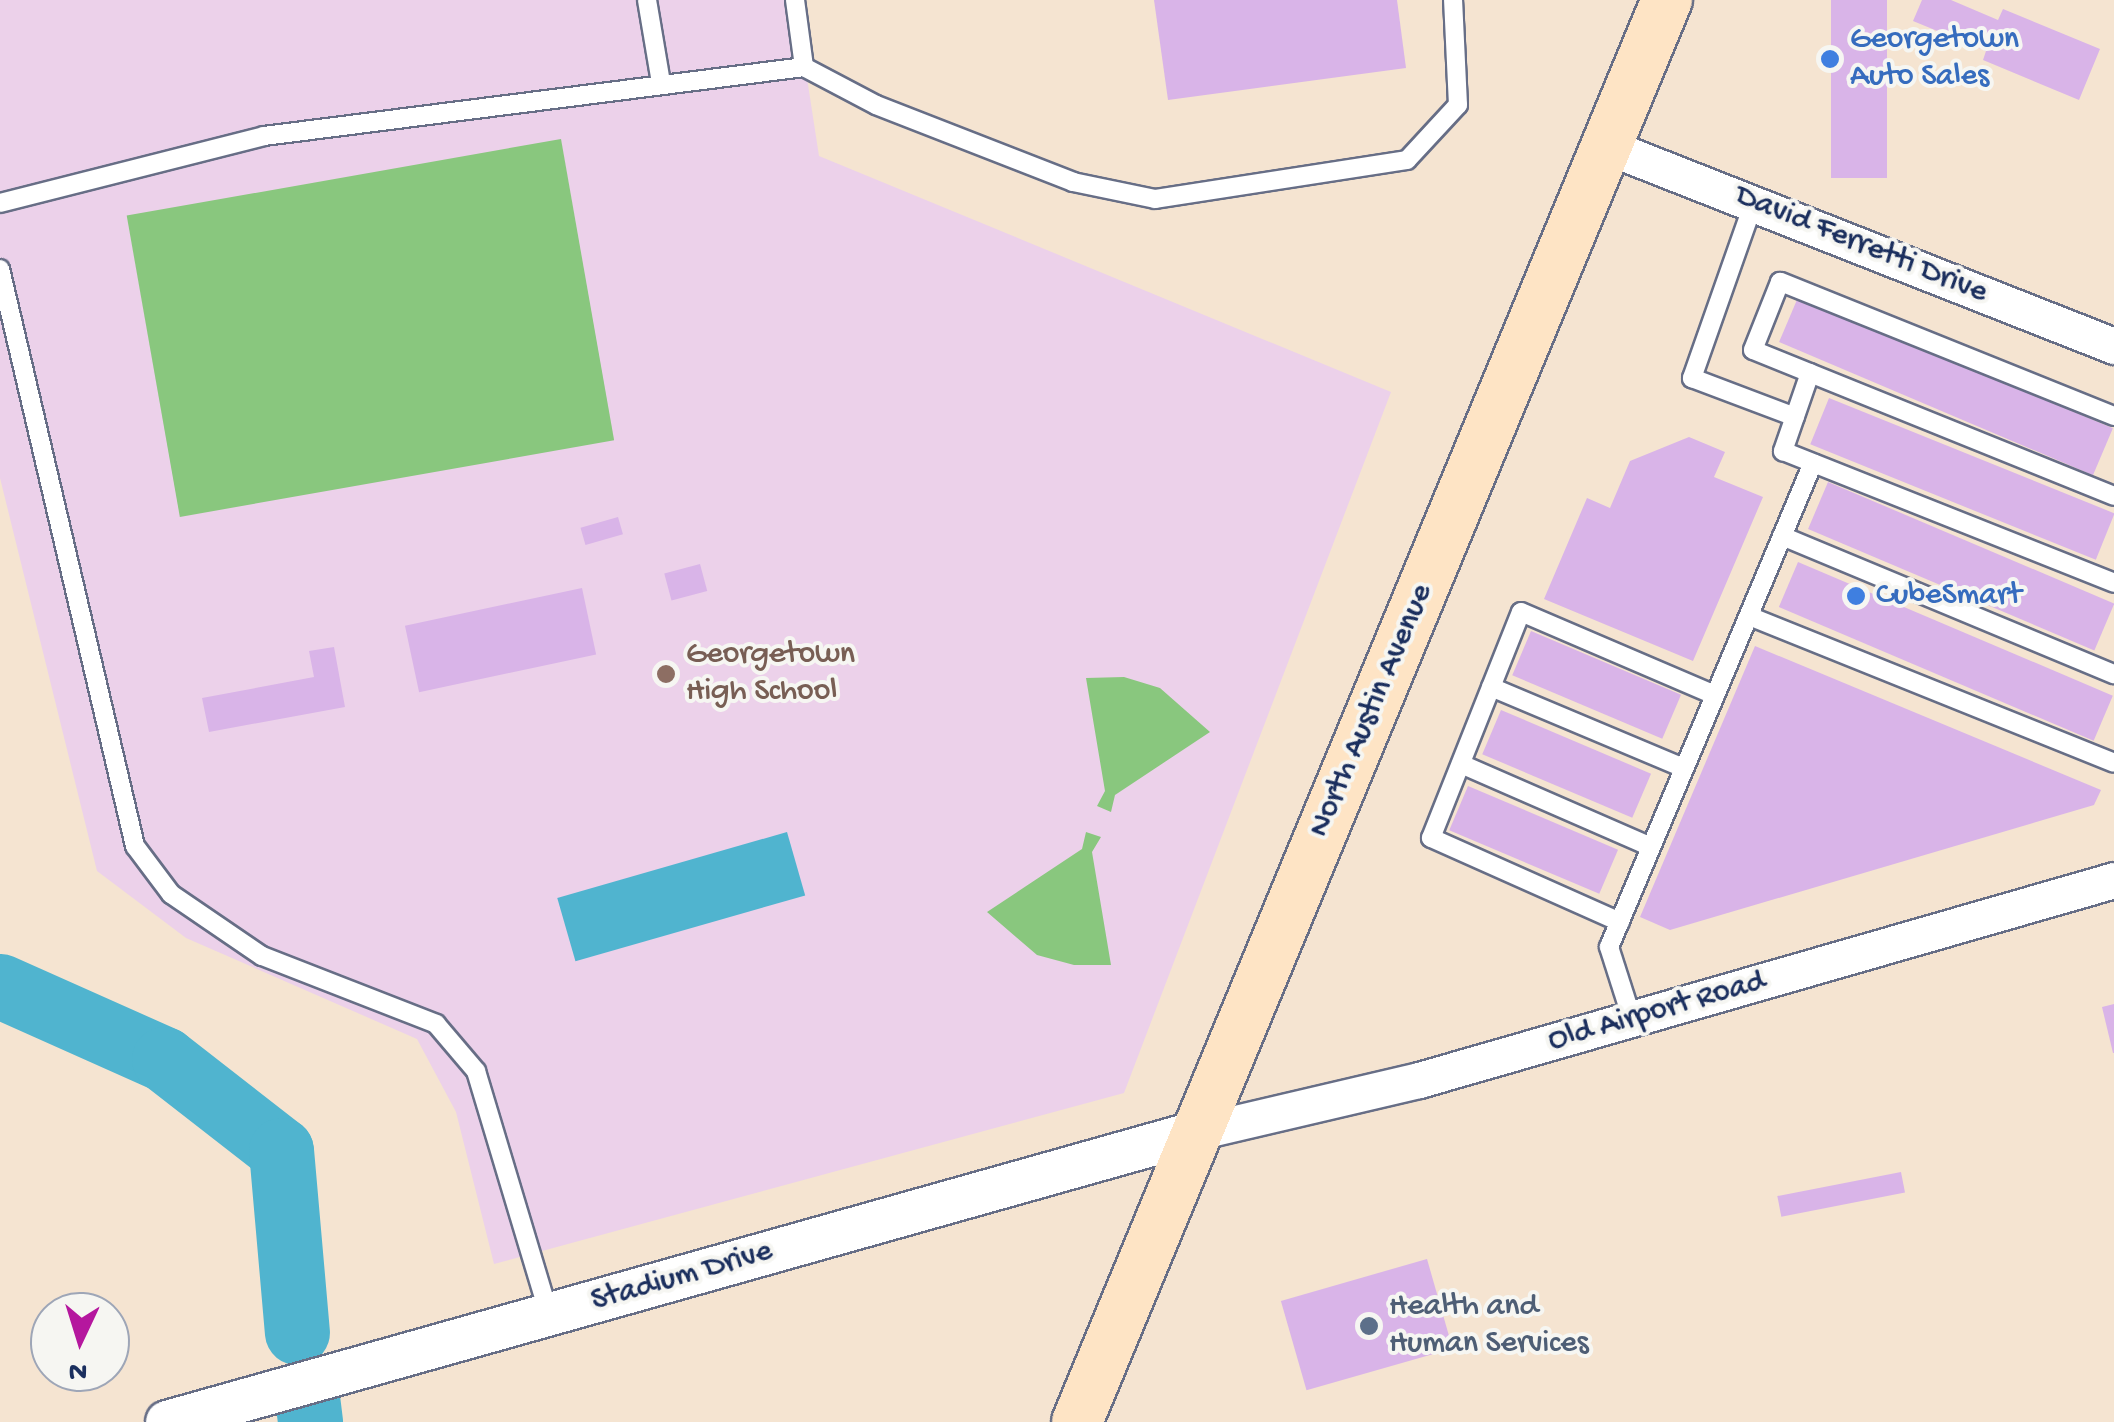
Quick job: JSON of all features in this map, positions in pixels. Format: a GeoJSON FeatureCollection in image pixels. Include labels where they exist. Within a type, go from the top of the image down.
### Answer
{"type":"FeatureCollection","features":[{"type":"Feature","properties":{"kind":"main road","name":"North Austin Avenue"},"geometry":{"type":"LineString","coordinates":[[1078,1422],[1667,0]]}},
{"type":"Feature","properties":{"kind":"street","name":"David Ferretti Drive"},"geometry":{"type":"LineString","coordinates":[[1606,146],[2114,346]]}},
{"type":"Feature","properties":{"kind":"street","name":"Old Airport Road"},"geometry":{"type":"LineString","coordinates":[[1197,1132],[1420,1080],[2114,880]]}},
{"type":"Feature","properties":{"kind":"street","name":"Stadium Drive"},"geometry":{"type":"LineString","coordinates":[[167,1422],[1197,1132]]}},
{"type":"Feature","properties":{"kind":"lane"},"geometry":{"type":"LineString","coordinates":[[648,0],[661,83]]}},
{"type":"Feature","properties":{"kind":"lane"},"geometry":{"type":"LineString","coordinates":[[795,0],[804,67]]}},
{"type":"Feature","properties":{"kind":"lane"},"geometry":{"type":"LineString","coordinates":[[0,203],[264,136],[804,67],[876,104],[1073,182],[1156,199],[1408,160],[1458,105],[1452,0]]}},
{"type":"Feature","properties":{"kind":"lane"},"geometry":{"type":"LineString","coordinates":[[1754,202],[1692,378],[1795,418]]}},
{"type":"Feature","properties":{"kind":"lane"},"geometry":{"type":"LineString","coordinates":[[0,269],[135,846],[171,894],[262,956],[436,1024],[476,1071],[549,1315]]}},
{"type":"Feature","properties":{"kind":"lane"},"geometry":{"type":"LineString","coordinates":[[2114,416],[1780,282],[1753,350],[2114,496]]}},
{"type":"Feature","properties":{"kind":"lane"},"geometry":{"type":"LineString","coordinates":[[1810,373],[1783,451],[2114,583]]}},
{"type":"Feature","properties":{"kind":"lane"},"geometry":{"type":"LineString","coordinates":[[1632,1019],[1609,947],[1813,463]]}},
{"type":"Feature","properties":{"kind":"lane"},"geometry":{"type":"LineString","coordinates":[[1782,536],[2114,674]]}},
{"type":"Feature","properties":{"kind":"lane"},"geometry":{"type":"LineString","coordinates":[[1620,922],[1431,838],[1521,612],[1715,695]]}},
{"type":"Feature","properties":{"kind":"lane"},"geometry":{"type":"LineString","coordinates":[[1749,616],[2114,763]]}},
{"type":"Feature","properties":{"kind":"lane"},"geometry":{"type":"LineString","coordinates":[[1491,687],[1684,768]]}},
{"type":"Feature","properties":{"kind":"lane"},"geometry":{"type":"LineString","coordinates":[[1460,764],[1651,847]]}},
{"type":"Feature","properties":{"kind":"shaded area","name":"Georgetown High School"},"geometry":{"type":"Polygon","coordinates":[[[0,0],[795,0],[819,156],[1391,392],[1124,1093],[494,1264],[456,1112],[417,1039],[186,938],[97,871],[0,478],[0,0]]]}},
{"type":"Feature","properties":{"kind":"green space"},"geometry":{"type":"Polygon","coordinates":[[[561,139],[614,440],[180,517],[127,216],[561,139]]]}},
{"type":"Feature","properties":{"kind":"green space"},"geometry":{"type":"Polygon","coordinates":[[[1124,677],[1160,688],[1210,732],[1115,795],[1111,812],[1097,806],[1105,791],[1086,678],[1124,677]]]}},
{"type":"Feature","properties":{"kind":"green space"},"geometry":{"type":"Polygon","coordinates":[[[1086,832],[1101,837],[1092,852],[1111,965],[1074,965],[1037,955],[987,912],[1082,849],[1086,832]]]}},
{"type":"Feature","properties":{"kind":"water"},"geometry":{"type":"Polygon","coordinates":[[[787,832],[805,895],[575,961],[557,898],[787,832]]]}},
{"type":"Feature","properties":{"kind":"building"},"geometry":{"type":"Polygon","coordinates":[[[1154,0],[1397,0],[1406,68],[1168,100],[1154,0]]]}},
{"type":"Feature","properties":{"kind":"building"},"geometry":{"type":"Polygon","coordinates":[[[1831,0],[1887,0],[1887,178],[1831,178],[1831,0]]]}},
{"type":"Feature","properties":{"kind":"building"},"geometry":{"type":"Polygon","coordinates":[[[1922,0],[1951,0],[1998,20],[2003,9],[2100,49],[2079,100],[1983,60],[1986,51],[1913,21],[1922,0]]]}},
{"type":"Feature","properties":{"kind":"building"},"geometry":{"type":"Polygon","coordinates":[[[1799,295],[2113,428],[2093,475],[1779,342],[1799,295]]]}},
{"type":"Feature","properties":{"kind":"building"},"geometry":{"type":"Polygon","coordinates":[[[1829,398],[2114,513],[2096,560],[1810,444],[1829,398]]]}},
{"type":"Feature","properties":{"kind":"building"},"geometry":{"type":"Polygon","coordinates":[[[1689,437],[1725,452],[1714,477],[1763,497],[1693,661],[1544,599],[1587,498],[1610,508],[1630,461],[1689,437]]]}},
{"type":"Feature","properties":{"kind":"building"},"geometry":{"type":"Polygon","coordinates":[[[1828,482],[2114,603],[2094,650],[1808,529],[1828,482]]]}},
{"type":"Feature","properties":{"kind":"building"},"geometry":{"type":"Polygon","coordinates":[[[618,517],[623,534],[585,545],[581,528],[618,517]]]}},
{"type":"Feature","properties":{"kind":"building"},"geometry":{"type":"Polygon","coordinates":[[[1798,562],[2113,696],[2094,741],[1779,607],[1798,562]]]}},
{"type":"Feature","properties":{"kind":"building"},"geometry":{"type":"Polygon","coordinates":[[[700,564],[707,591],[672,601],[664,574],[700,564]]]}},
{"type":"Feature","properties":{"kind":"building"},"geometry":{"type":"Polygon","coordinates":[[[582,588],[596,655],[419,692],[405,626],[582,588]]]}},
{"type":"Feature","properties":{"kind":"building"},"geometry":{"type":"Polygon","coordinates":[[[1531,631],[1681,695],[1662,739],[1512,675],[1531,631]]]}},
{"type":"Feature","properties":{"kind":"building"},"geometry":{"type":"Polygon","coordinates":[[[1755,646],[2101,790],[2094,805],[1670,930],[1640,917],[1755,646]]]}},
{"type":"Feature","properties":{"kind":"building"},"geometry":{"type":"Polygon","coordinates":[[[334,647],[345,707],[209,732],[202,698],[314,677],[309,651],[334,647]]]}},
{"type":"Feature","properties":{"kind":"building"},"geometry":{"type":"Polygon","coordinates":[[[1501,710],[1651,774],[1632,818],[1482,754],[1501,710]]]}},
{"type":"Feature","properties":{"kind":"building"},"geometry":{"type":"Polygon","coordinates":[[[1468,786],[1618,850],[1599,894],[1449,830],[1468,786]]]}},
{"type":"Feature","properties":{"kind":"building"},"geometry":{"type":"Polygon","coordinates":[[[2114,1004],[2114,1053],[2113,1053],[2102,1007],[2114,1004]]]}},
{"type":"Feature","properties":{"kind":"building"},"geometry":{"type":"Polygon","coordinates":[[[1901,1172],[1905,1193],[1781,1217],[1777,1196],[1901,1172]]]}},
{"type":"Feature","properties":{"kind":"building"},"geometry":{"type":"Polygon","coordinates":[[[1427,1259],[1453,1348],[1307,1390],[1281,1301],[1427,1259]]]}},
{"type":"Feature","properties":{"kind":"waterway"},"geometry":{"type":"LineString","coordinates":[[0,986],[164,1059],[281,1150],[297,1332]]}},
{"type":"Feature","properties":{"kind":"waterway"},"geometry":{"type":"LineString","coordinates":[[307,1397],[310,1422]]}},
{"type":"Feature","properties":{"kind":"place","name":"Georgetown Auto Sales"},"geometry":{"type":"Point","coordinates":[1830,59]}},
{"type":"Feature","properties":{"kind":"place","name":"CubeSmart"},"geometry":{"type":"Point","coordinates":[1856,596]}},
{"type":"Feature","properties":{"kind":"place","name":"Georgetown High School"},"geometry":{"type":"Point","coordinates":[666,674]}},
{"type":"Feature","properties":{"kind":"place","name":"Health and Human Services"},"geometry":{"type":"Point","coordinates":[1369,1326]}}]}
